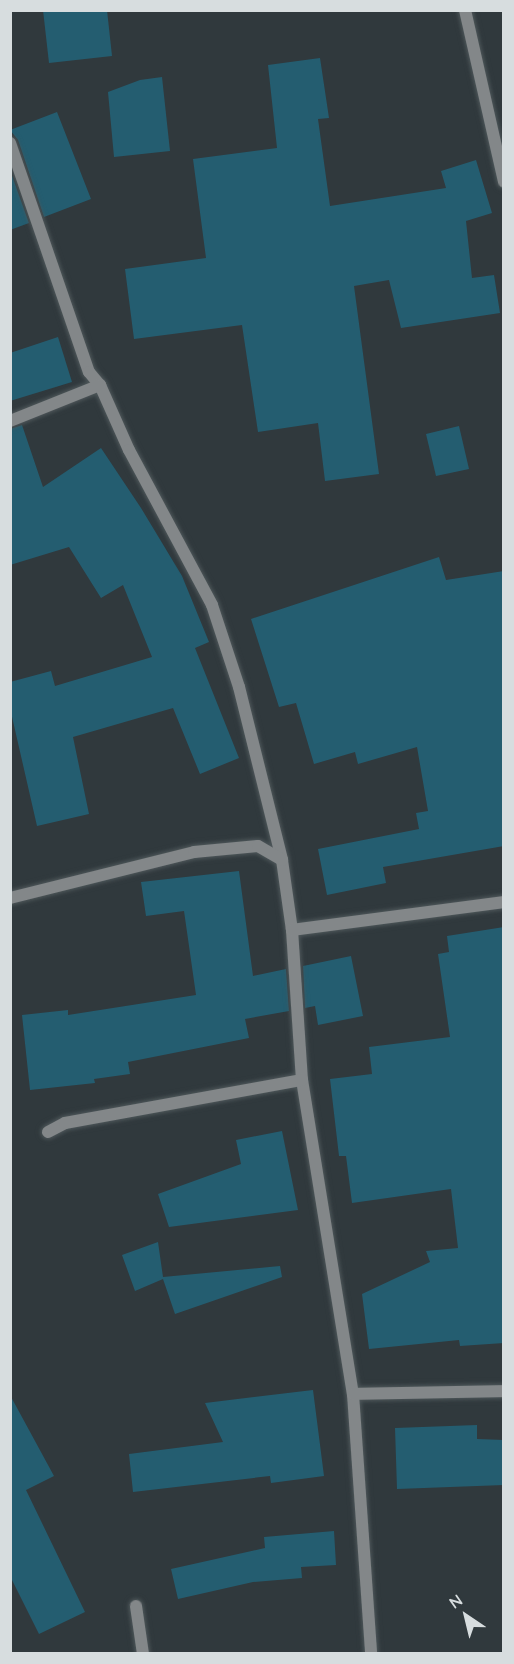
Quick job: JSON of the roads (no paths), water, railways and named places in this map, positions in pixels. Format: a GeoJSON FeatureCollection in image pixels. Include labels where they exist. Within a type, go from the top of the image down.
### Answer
{"type":"FeatureCollection","features":[{"type":"Feature","properties":{"kind":"street"},"geometry":{"type":"LineString","coordinates":[[465,10],[504,183]]}},
{"type":"Feature","properties":{"kind":"street"},"geometry":{"type":"LineString","coordinates":[[10,143],[89,372],[100,385],[129,450],[212,605],[239,687],[282,860],[292,930],[302,1080],[353,1394],[371,1653]]}},
{"type":"Feature","properties":{"kind":"street"},"geometry":{"type":"LineString","coordinates":[[10,421],[100,385]]}},
{"type":"Feature","properties":{"kind":"street"},"geometry":{"type":"LineString","coordinates":[[10,898],[194,852],[258,846],[282,860]]}},
{"type":"Feature","properties":{"kind":"street"},"geometry":{"type":"LineString","coordinates":[[292,930],[504,902]]}},
{"type":"Feature","properties":{"kind":"street"},"geometry":{"type":"LineString","coordinates":[[48,1132],[65,1123],[302,1080]]}},
{"type":"Feature","properties":{"kind":"street"},"geometry":{"type":"LineString","coordinates":[[353,1394],[504,1391]]}},
{"type":"Feature","properties":{"kind":"street"},"geometry":{"type":"LineString","coordinates":[[136,1606],[143,1653]]}}]}
